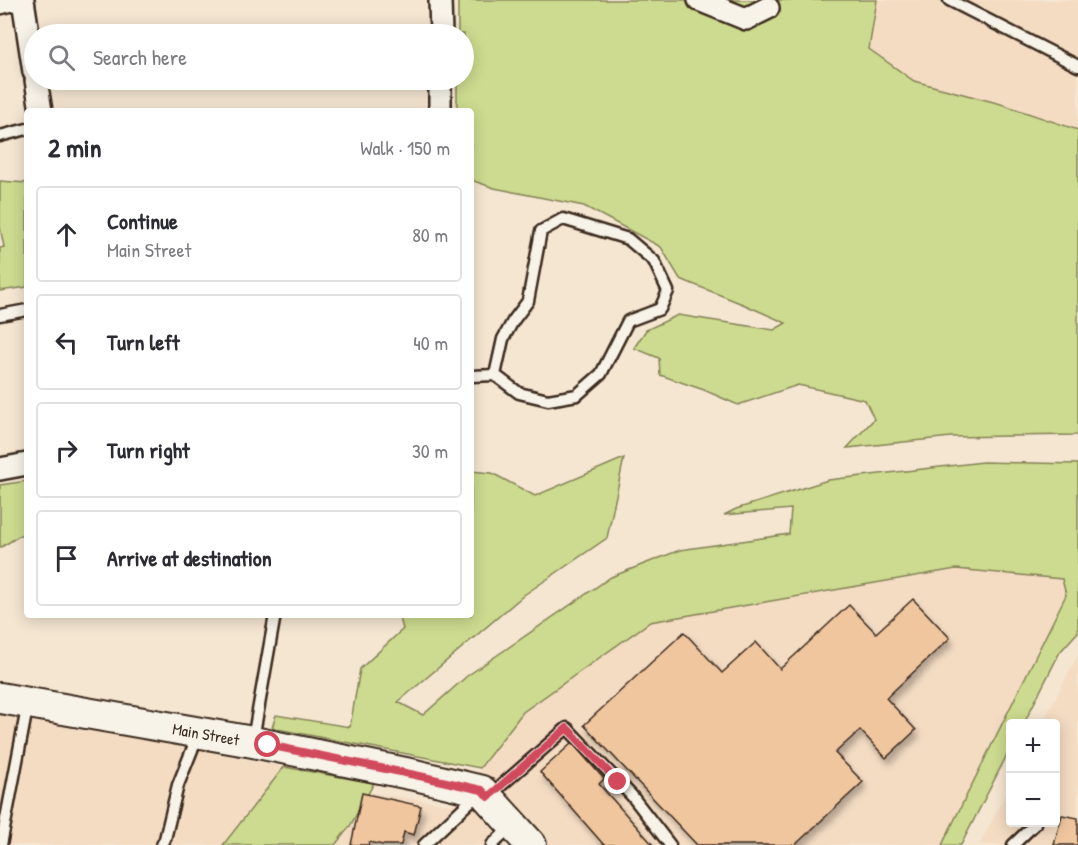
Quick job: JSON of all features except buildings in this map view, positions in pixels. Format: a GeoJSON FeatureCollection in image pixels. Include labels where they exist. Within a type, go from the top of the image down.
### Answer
{"type":"FeatureCollection","features":[{"type":"Feature","properties":{"kind":"street"},"geometry":{"type":"LineString","coordinates":[[0,3],[12,0]]}},
{"type":"Feature","properties":{"kind":"street"},"geometry":{"type":"LineString","coordinates":[[23,0],[27,24]]}},
{"type":"Feature","properties":{"kind":"street"},"geometry":{"type":"LineString","coordinates":[[440,0],[441,24]]}},
{"type":"Feature","properties":{"kind":"street"},"geometry":{"type":"LineString","coordinates":[[699,0],[746,19],[768,8]]}},
{"type":"Feature","properties":{"kind":"street"},"geometry":{"type":"LineString","coordinates":[[38,90],[41,108]]}},
{"type":"Feature","properties":{"kind":"street"},"geometry":{"type":"LineString","coordinates":[[440,90],[440,108]]}},
{"type":"Feature","properties":{"kind":"street"},"geometry":{"type":"LineString","coordinates":[[0,469],[24,465]]}},
{"type":"Feature","properties":{"kind":"street","name":"Main Street"},"geometry":{"type":"LineString","coordinates":[[14,700],[253,742],[415,775],[485,794]]}},
{"type":"Feature","properties":{"kind":"street"},"geometry":{"type":"LineString","coordinates":[[485,794],[512,838]]}},
{"type":"Feature","properties":{"kind":"lane"},"geometry":{"type":"LineString","coordinates":[[949,0],[1078,66]]}},
{"type":"Feature","properties":{"kind":"lane"},"geometry":{"type":"LineString","coordinates":[[0,136],[24,130]]}},
{"type":"Feature","properties":{"kind":"lane"},"geometry":{"type":"LineString","coordinates":[[474,376],[495,375],[519,393],[548,400],[577,395],[601,374],[628,321],[660,309],[668,291],[654,261],[628,239],[563,219],[541,231],[528,301],[503,339],[495,375]]}},
{"type":"Feature","properties":{"kind":"lane"},"geometry":{"type":"LineString","coordinates":[[0,315],[24,311]]}},
{"type":"Feature","properties":{"kind":"lane"},"geometry":{"type":"LineString","coordinates":[[253,742],[274,618]]}},
{"type":"Feature","properties":{"kind":"lane"},"geometry":{"type":"LineString","coordinates":[[1,845],[14,700]]}},
{"type":"Feature","properties":{"kind":"lane"},"geometry":{"type":"LineString","coordinates":[[424,845],[567,728],[632,796],[670,845]]}},
{"type":"Feature","properties":{"kind":"lane"},"geometry":{"type":"LineString","coordinates":[[162,845],[178,784],[199,733]]}},
{"type":"Feature","properties":{"kind":"lane"},"geometry":{"type":"LineString","coordinates":[[1014,845],[1032,827]]}},
{"type":"Feature","properties":{"kind":"shaded area"},"geometry":{"type":"Polygon","coordinates":[[[877,0],[1078,0],[1078,130],[1001,104],[914,81],[869,49],[877,0]]]}},
{"type":"Feature","properties":{"kind":"shaded area"},"geometry":{"type":"Polygon","coordinates":[[[956,569],[1063,579],[1066,595],[942,845],[335,845],[350,826],[369,792],[453,805],[523,712],[650,622],[956,569]]]}},
{"type":"Feature","properties":{"kind":"shaded area"},"geometry":{"type":"Polygon","coordinates":[[[1078,655],[1078,845],[979,845],[1006,793],[1006,827],[1060,827],[1060,719],[1044,719],[1078,655]]]}},
{"type":"Feature","properties":{"kind":"shaded area"},"geometry":{"type":"Polygon","coordinates":[[[0,706],[284,767],[223,845],[0,845],[0,706]]]}},
{"type":"Feature","properties":{"kind":"green space"},"geometry":{"type":"Polygon","coordinates":[[[458,0],[877,0],[869,49],[914,81],[1001,104],[1078,130],[1078,435],[951,437],[847,448],[874,419],[865,400],[798,385],[738,405],[660,375],[659,358],[634,348],[646,330],[678,315],[774,330],[786,323],[680,279],[661,247],[584,206],[494,188],[474,181],[474,108],[457,108],[457,90],[474,90],[474,24],[458,24],[458,0]]]}},
{"type":"Feature","properties":{"kind":"green space"},"geometry":{"type":"Polygon","coordinates":[[[0,181],[24,183],[24,287],[0,291],[0,248],[4,247],[0,227],[0,181]]]}},
{"type":"Feature","properties":{"kind":"green space"},"geometry":{"type":"Polygon","coordinates":[[[624,458],[607,538],[524,595],[398,702],[423,715],[467,676],[611,577],[680,550],[789,534],[791,509],[724,515],[736,509],[828,480],[983,462],[1078,464],[1078,632],[1060,652],[1026,719],[1006,719],[1006,757],[961,845],[942,845],[1066,595],[1062,579],[956,569],[650,622],[523,712],[480,768],[272,728],[276,715],[350,727],[360,669],[403,629],[400,618],[474,618],[474,471],[492,473],[535,496],[624,458]]]}},
{"type":"Feature","properties":{"kind":"green space"},"geometry":{"type":"Polygon","coordinates":[[[24,481],[24,533],[0,548],[0,485],[24,481]]]}},
{"type":"Feature","properties":{"kind":"green space"},"geometry":{"type":"Polygon","coordinates":[[[284,767],[374,783],[350,826],[335,845],[223,845],[284,767]]]}},
{"type":"Feature","properties":{"kind":"route"},"geometry":{"type":"LineString","coordinates":[[268,745],[482,790],[488,797],[567,728],[618,782]]}}]}
